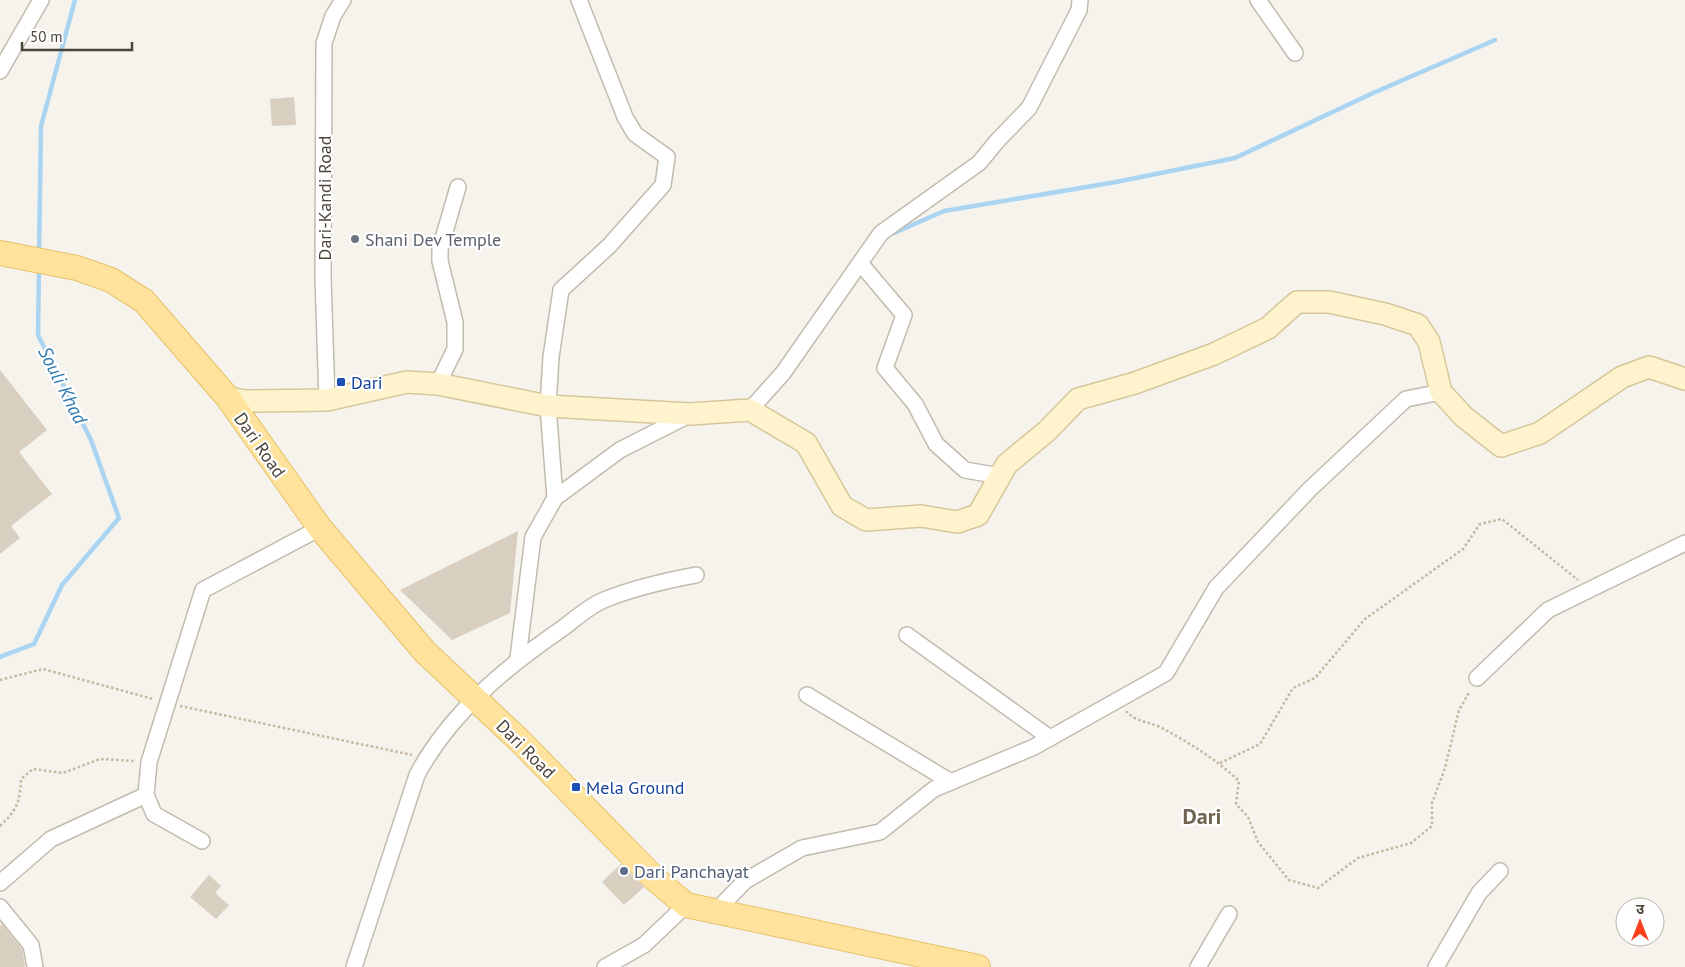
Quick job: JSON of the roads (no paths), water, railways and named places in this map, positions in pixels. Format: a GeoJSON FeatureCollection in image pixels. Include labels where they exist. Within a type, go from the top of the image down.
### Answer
{"type":"FeatureCollection","features":[{"type":"Feature","properties":{"kind":"main road","name":"Dari Road"},"geometry":{"type":"LineString","coordinates":[[6,255],[77,268],[110,280],[144,301],[228,398],[320,528],[425,652],[519,740],[655,879],[686,905],[978,967]]}},
{"type":"Feature","properties":{"kind":"street"},"geometry":{"type":"LineString","coordinates":[[0,71],[41,0]]}},
{"type":"Feature","properties":{"kind":"street","name":"Dari-Kandi Road"},"geometry":{"type":"LineString","coordinates":[[327,400],[323,278],[324,43],[333,16],[343,0]]}},
{"type":"Feature","properties":{"kind":"street"},"geometry":{"type":"LineString","coordinates":[[555,498],[548,406],[551,356],[561,290],[609,246],[663,186],[667,157],[635,134],[625,117],[579,0]]}},
{"type":"Feature","properties":{"kind":"street"},"geometry":{"type":"LineString","coordinates":[[750,410],[783,373],[881,233],[979,163],[1029,108],[1079,10],[1080,0]]}},
{"type":"Feature","properties":{"kind":"street"},"geometry":{"type":"LineString","coordinates":[[1258,0],[1295,52]]}},
{"type":"Feature","properties":{"kind":"street"},"geometry":{"type":"LineString","coordinates":[[438,384],[455,348],[455,322],[440,261],[440,248],[458,187]]}},
{"type":"Feature","properties":{"kind":"street"},"geometry":{"type":"LineString","coordinates":[[860,263],[904,315],[885,368],[915,404],[936,444],[965,470],[1000,476]]}},
{"type":"Feature","properties":{"kind":"street"},"geometry":{"type":"LineString","coordinates":[[228,398],[246,401],[327,400],[407,382],[438,384],[548,406],[690,414],[750,410],[806,443],[842,506],[866,520],[921,516],[957,522],[978,515],[1007,464],[1047,432],[1078,399],[1135,384],[1214,354],[1268,328],[1297,302],[1329,302],[1385,314],[1418,325],[1429,342],[1441,392],[1464,417],[1501,446],[1540,433],[1622,377],[1650,367],[1685,379]]}},
{"type":"Feature","properties":{"kind":"street"},"geometry":{"type":"LineString","coordinates":[[715,912],[745,881],[802,848],[880,832],[934,789],[1050,738],[1166,673],[1216,588],[1317,482],[1406,399],[1441,392]]}},
{"type":"Feature","properties":{"kind":"street"},"geometry":{"type":"LineString","coordinates":[[518,658],[534,536],[555,498],[620,450],[690,414]]}},
{"type":"Feature","properties":{"kind":"street"},"geometry":{"type":"LineString","coordinates":[[202,841],[154,814],[146,795],[149,762],[203,590],[320,528]]}},
{"type":"Feature","properties":{"kind":"street"},"geometry":{"type":"LineString","coordinates":[[1477,678],[1548,610],[1685,543]]}},
{"type":"Feature","properties":{"kind":"street"},"geometry":{"type":"LineString","coordinates":[[354,967],[417,775],[426,758],[474,698],[518,658],[602,601],[651,584],[696,575]]}},
{"type":"Feature","properties":{"kind":"street"},"geometry":{"type":"LineString","coordinates":[[907,635],[1050,738]]}},
{"type":"Feature","properties":{"kind":"street"},"geometry":{"type":"LineString","coordinates":[[807,696],[951,782]]}},
{"type":"Feature","properties":{"kind":"street"},"geometry":{"type":"LineString","coordinates":[[0,883],[51,839],[146,795]]}},
{"type":"Feature","properties":{"kind":"street"},"geometry":{"type":"LineString","coordinates":[[1436,967],[1479,893],[1500,871]]}},
{"type":"Feature","properties":{"kind":"street"},"geometry":{"type":"LineString","coordinates":[[605,967],[644,945],[686,905]]}},
{"type":"Feature","properties":{"kind":"street"},"geometry":{"type":"LineString","coordinates":[[0,907],[31,945],[35,967]]}},
{"type":"Feature","properties":{"kind":"street"},"geometry":{"type":"LineString","coordinates":[[1198,967],[1229,914]]}},
{"type":"Feature","properties":{"kind":"waterway","name":"Souli Khad"},"geometry":{"type":"LineString","coordinates":[[39,254],[41,126],[75,0]]}},
{"type":"Feature","properties":{"kind":"waterway"},"geometry":{"type":"LineString","coordinates":[[894,233],[944,211],[1116,182],[1235,158],[1373,93],[1495,40]]}},
{"type":"Feature","properties":{"kind":"waterway","name":"Souli Khad"},"geometry":{"type":"LineString","coordinates":[[0,657],[34,644],[62,585],[119,518],[91,440],[38,335],[39,267]]}},
{"type":"Feature","properties":{"kind":"place","name":"Shani Dev Temple"},"geometry":{"type":"Point","coordinates":[355,239]}},
{"type":"Feature","properties":{"kind":"place","name":"Dari"},"geometry":{"type":"Point","coordinates":[341,382]}},
{"type":"Feature","properties":{"kind":"place","name":"Mela Ground"},"geometry":{"type":"Point","coordinates":[576,787]}},
{"type":"Feature","properties":{"kind":"place","name":"Dari Panchayat"},"geometry":{"type":"Point","coordinates":[624,871]}},
{"type":"Feature","properties":{"kind":"district","name":"Dari"},"geometry":{"type":"Point","coordinates":[1202,816]}}]}
